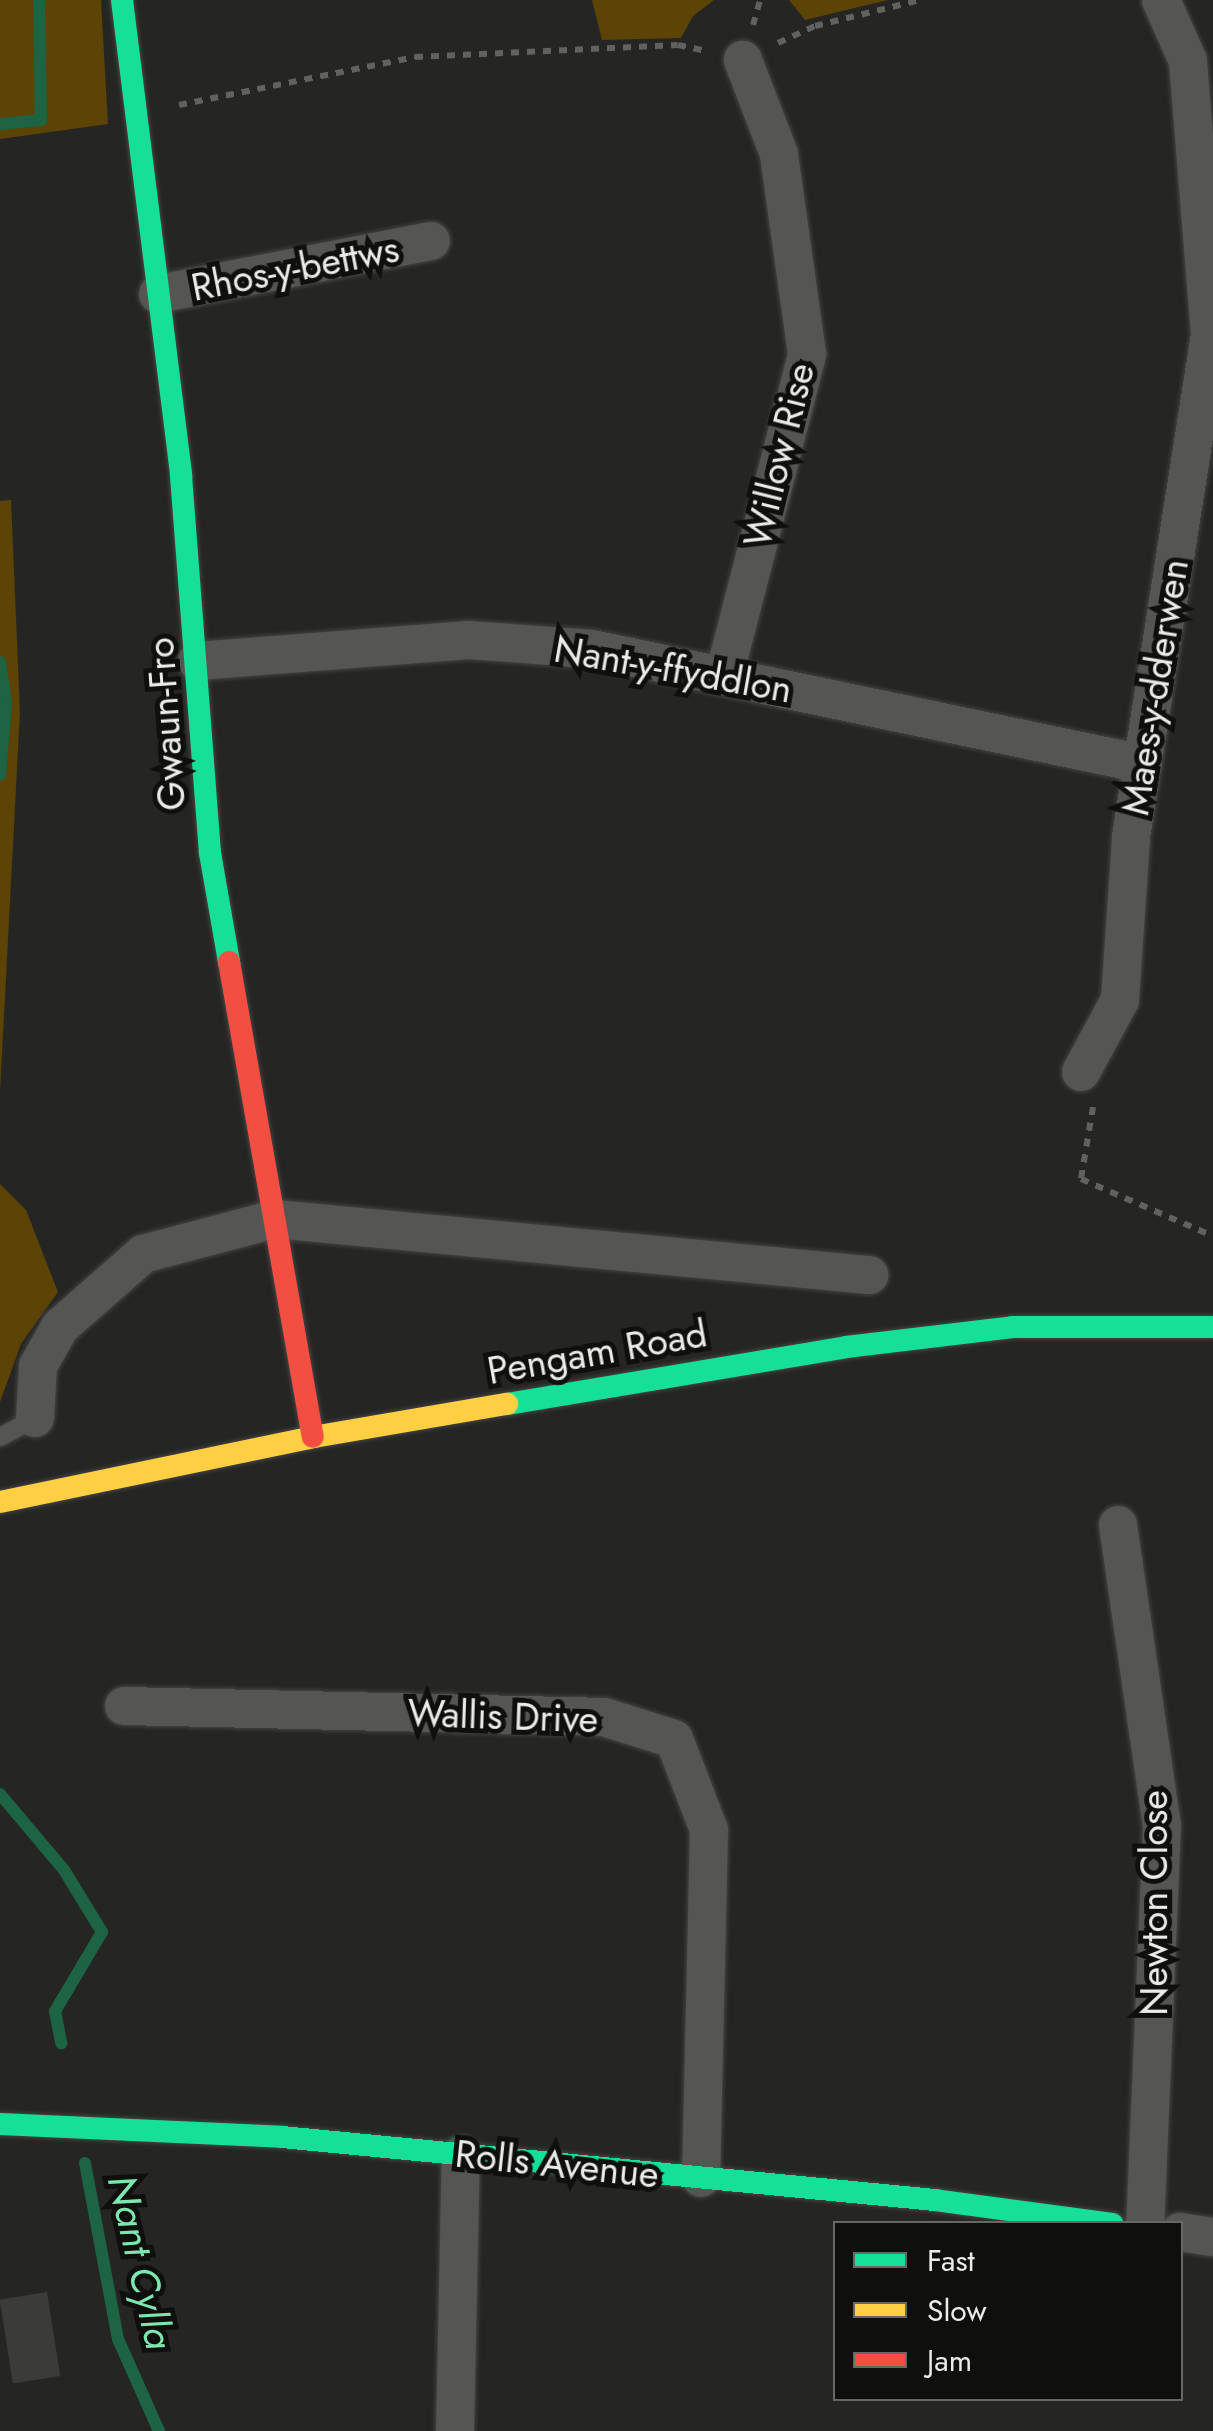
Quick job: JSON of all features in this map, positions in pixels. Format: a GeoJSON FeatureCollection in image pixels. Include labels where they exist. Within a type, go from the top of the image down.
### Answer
{"type":"FeatureCollection","features":[{"type":"Feature","properties":{"kind":"street","name":"Gwaun-Fro"},"geometry":{"type":"LineString","coordinates":[[122,0],[181,476],[210,853],[313,1437]]}},
{"type":"Feature","properties":{"kind":"street","name":"Maes-y-dderwen"},"geometry":{"type":"LineString","coordinates":[[1081,1072],[1120,1000],[1131,837],[1210,335],[1188,61],[1161,0]]}},
{"type":"Feature","properties":{"kind":"street","name":"Willow Rise"},"geometry":{"type":"LineString","coordinates":[[724,676],[806,354],[780,154],[743,60]]}},
{"type":"Feature","properties":{"kind":"street","name":"Rhos-y-bettws"},"geometry":{"type":"LineString","coordinates":[[158,294],[431,242]]}},
{"type":"Feature","properties":{"kind":"street","name":"Nant-y-ffyddlon"},"geometry":{"type":"LineString","coordinates":[[197,661],[469,640],[592,649],[1143,764]]}},
{"type":"Feature","properties":{"kind":"street"},"geometry":{"type":"LineString","coordinates":[[34,1418],[38,1366],[60,1326],[142,1254],[275,1220],[870,1275]]}},
{"type":"Feature","properties":{"kind":"street","name":"Pengam Road"},"geometry":{"type":"LineString","coordinates":[[0,1502],[313,1437],[846,1347],[1013,1328],[1213,1328]]}},
{"type":"Feature","properties":{"kind":"street","name":"Newton Close"},"geometry":{"type":"LineString","coordinates":[[1118,1525],[1162,1825],[1145,2221]]}},
{"type":"Feature","properties":{"kind":"street","name":"Wallis Drive"},"geometry":{"type":"LineString","coordinates":[[124,1706],[604,1717],[674,1739],[709,1830],[702,2178]]}},
{"type":"Feature","properties":{"kind":"street","name":"Rolls Avenue"},"geometry":{"type":"LineString","coordinates":[[0,2124],[282,2137],[1085,2221]]}},
{"type":"Feature","properties":{"kind":"street"},"geometry":{"type":"LineString","coordinates":[[456,2431],[461,2154]]}},
{"type":"Feature","properties":{"kind":"street"},"geometry":{"type":"LineString","coordinates":[[1183,2232],[1213,2237]]}},
{"type":"Feature","properties":{"kind":"lane"},"geometry":{"type":"LineString","coordinates":[[0,1437],[34,1418]]}},
{"type":"Feature","properties":{"kind":"path"},"geometry":{"type":"LineString","coordinates":[[136,114],[416,57],[678,45],[743,60],[814,26],[920,0]]}},
{"type":"Feature","properties":{"kind":"path"},"geometry":{"type":"LineString","coordinates":[[1081,1072],[1096,1088],[1080,1179],[1213,1236]]}},
{"type":"Feature","properties":{"kind":"shaded area"},"geometry":{"type":"Polygon","coordinates":[[[0,0],[101,0],[108,124],[0,139],[0,0]]]}},
{"type":"Feature","properties":{"kind":"shaded area"},"geometry":{"type":"Polygon","coordinates":[[[592,0],[714,0],[693,16],[681,38],[602,40],[592,0]]]}},
{"type":"Feature","properties":{"kind":"shaded area"},"geometry":{"type":"Polygon","coordinates":[[[789,0],[888,0],[805,20],[789,0]]]}},
{"type":"Feature","properties":{"kind":"shaded area"},"geometry":{"type":"Polygon","coordinates":[[[11,500],[20,712],[0,1092],[0,501],[11,500]]]}},
{"type":"Feature","properties":{"kind":"shaded area"},"geometry":{"type":"Polygon","coordinates":[[[0,1184],[26,1210],[58,1292],[21,1344],[0,1402],[0,1184]]]}},
{"type":"Feature","properties":{"kind":"building"},"geometry":{"type":"Polygon","coordinates":[[[47,2292],[60,2376],[13,2383],[0,2299],[47,2292]]]}},
{"type":"Feature","properties":{"kind":"waterway","name":"Nant Cylla"},"geometry":{"type":"LineString","coordinates":[[0,124],[41,120],[39,0]]}},
{"type":"Feature","properties":{"kind":"waterway","name":"Nant Cylla"},"geometry":{"type":"LineString","coordinates":[[0,662],[6,703],[0,775]]}},
{"type":"Feature","properties":{"kind":"waterway","name":"Nant Cylla"},"geometry":{"type":"LineString","coordinates":[[0,1794],[64,1870],[102,1932],[55,2011],[61,2043]]}},
{"type":"Feature","properties":{"kind":"waterway","name":"Nant Cylla"},"geometry":{"type":"LineString","coordinates":[[85,2163],[118,2339],[159,2431]]}},
{"type":"Feature","properties":{"kind":"traffic: fast"},"geometry":{"type":"LineString","coordinates":[[122,0],[181,476],[210,853],[229,962]]}},
{"type":"Feature","properties":{"kind":"traffic: fast"},"geometry":{"type":"LineString","coordinates":[[507,1404],[846,1347],[1013,1327],[1213,1327]]}},
{"type":"Feature","properties":{"kind":"traffic: fast"},"geometry":{"type":"LineString","coordinates":[[0,2124],[282,2137],[935,2200],[1090,2221]]}},
{"type":"Feature","properties":{"kind":"traffic: slow"},"geometry":{"type":"LineString","coordinates":[[0,1502],[313,1437],[507,1404]]}},
{"type":"Feature","properties":{"kind":"traffic: jam"},"geometry":{"type":"LineString","coordinates":[[229,962],[313,1437]]}}]}
